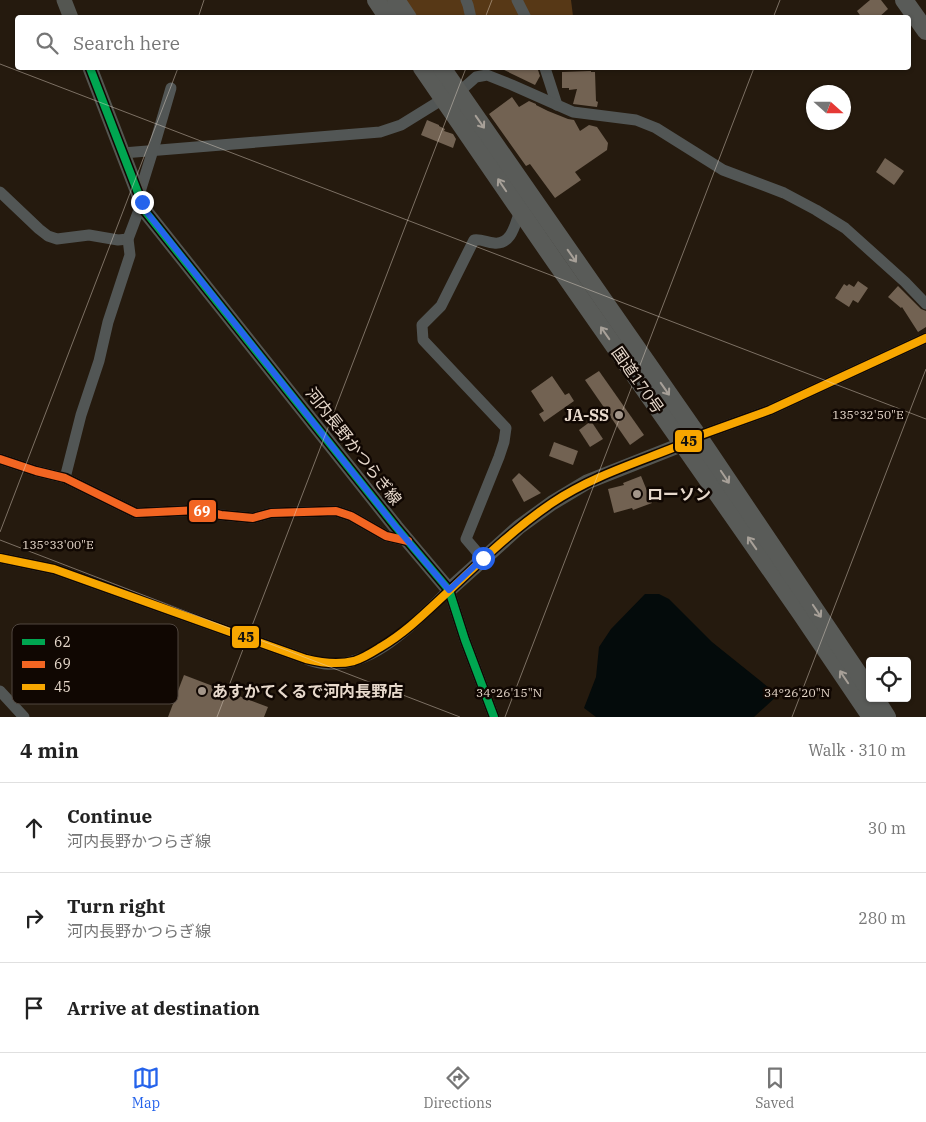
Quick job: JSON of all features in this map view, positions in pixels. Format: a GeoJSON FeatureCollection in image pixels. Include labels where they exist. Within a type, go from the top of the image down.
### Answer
{"type":"FeatureCollection","features":[{"type":"Feature","properties":{"kind":"highway"},"geometry":{"type":"LineString","coordinates":[[376,0],[386,15]]}},
{"type":"Feature","properties":{"kind":"highway"},"geometry":{"type":"LineString","coordinates":[[396,0],[406,15]]}},
{"type":"Feature","properties":{"kind":"highway"},"geometry":{"type":"LineString","coordinates":[[904,0],[926,31]]}},
{"type":"Feature","properties":{"kind":"highway","name":"国道170号"},"geometry":{"type":"LineString","coordinates":[[424,70],[451,95],[690,440],[866,685]]}},
{"type":"Feature","properties":{"kind":"highway","name":"国道170号"},"geometry":{"type":"LineString","coordinates":[[443,70],[451,95],[520,211],[690,440],[794,604],[871,717]]}},
{"type":"Feature","properties":{"kind":"highway"},"geometry":{"type":"LineString","coordinates":[[878,702],[887,717]]}},
{"type":"Feature","properties":{"kind":"main road"},"geometry":{"type":"LineString","coordinates":[[64,0],[70,15]]}},
{"type":"Feature","properties":{"kind":"main road","name":"河内長野かつらぎ線"},"geometry":{"type":"LineString","coordinates":[[91,70],[145,210],[449,590]]}},
{"type":"Feature","properties":{"kind":"main road"},"geometry":{"type":"LineString","coordinates":[[449,590],[519,527],[552,503],[588,482],[690,440]]}},
{"type":"Feature","properties":{"kind":"street"},"geometry":{"type":"LineString","coordinates":[[466,0],[470,15]]}},
{"type":"Feature","properties":{"kind":"street"},"geometry":{"type":"LineString","coordinates":[[517,0],[524,15]]}},
{"type":"Feature","properties":{"kind":"street"},"geometry":{"type":"LineString","coordinates":[[547,70],[557,105]]}},
{"type":"Feature","properties":{"kind":"street"},"geometry":{"type":"LineString","coordinates":[[123,153],[380,132],[401,125],[451,95],[483,72],[573,112],[636,120],[656,128],[723,170],[784,193],[845,228],[905,282],[926,304]]}},
{"type":"Feature","properties":{"kind":"street"},"geometry":{"type":"LineString","coordinates":[[65,478],[108,322],[130,255],[128,239],[141,199],[170,88]]}},
{"type":"Feature","properties":{"kind":"street"},"geometry":{"type":"LineString","coordinates":[[0,192],[48,236],[57,239],[89,235],[118,240],[128,239]]}},
{"type":"Feature","properties":{"kind":"street"},"geometry":{"type":"LineString","coordinates":[[483,558],[466,540],[504,442],[506,428],[422,340],[422,325],[441,306],[474,240],[480,239],[496,243],[504,242],[512,235],[520,211]]}},
{"type":"Feature","properties":{"kind":"street"},"geometry":{"type":"LineString","coordinates":[[690,440],[770,410],[926,338]]}},
{"type":"Feature","properties":{"kind":"street"},"geometry":{"type":"LineString","coordinates":[[0,459],[65,478],[136,513],[199,510],[221,515],[253,518],[271,513],[336,511],[351,516],[386,536],[408,541]]}},
{"type":"Feature","properties":{"kind":"street"},"geometry":{"type":"LineString","coordinates":[[0,558],[54,569],[306,660],[324,664],[354,661],[368,655],[407,630],[449,590],[465,640],[494,717]]}},
{"type":"Feature","properties":{"kind":"street"},"geometry":{"type":"LineString","coordinates":[[0,691],[24,717]]}},
{"type":"Feature","properties":{"kind":"shaded area"},"geometry":{"type":"Polygon","coordinates":[[[373,0],[571,0],[573,15],[406,15],[373,0]]]}},
{"type":"Feature","properties":{"kind":"shaded area"},"geometry":{"type":"Polygon","coordinates":[[[645,594],[659,594],[669,599],[712,642],[778,695],[754,717],[596,717],[584,708],[596,677],[599,647],[611,629],[645,594]]]}},
{"type":"Feature","properties":{"kind":"building"},"geometry":{"type":"Polygon","coordinates":[[[870,0],[881,0],[888,9],[881,15],[860,15],[857,11],[870,0]]]}},
{"type":"Feature","properties":{"kind":"building"},"geometry":{"type":"Polygon","coordinates":[[[504,70],[538,70],[540,76],[535,85],[504,70]]]}},
{"type":"Feature","properties":{"kind":"building"},"geometry":{"type":"Polygon","coordinates":[[[562,72],[595,72],[597,107],[573,104],[577,89],[569,90],[569,88],[562,88],[562,72]]]}},
{"type":"Feature","properties":{"kind":"building"},"geometry":{"type":"Polygon","coordinates":[[[512,97],[519,107],[529,101],[548,111],[574,120],[580,131],[589,125],[597,127],[608,143],[607,150],[575,172],[581,180],[555,198],[530,164],[526,166],[489,114],[512,97]]]}},
{"type":"Feature","properties":{"kind":"building"},"geometry":{"type":"Polygon","coordinates":[[[427,120],[439,125],[445,129],[444,131],[453,134],[456,139],[453,148],[421,135],[427,120]]]}},
{"type":"Feature","properties":{"kind":"building"},"geometry":{"type":"Polygon","coordinates":[[[885,158],[904,171],[894,185],[876,172],[885,158]]]}},
{"type":"Feature","properties":{"kind":"building"},"geometry":{"type":"Polygon","coordinates":[[[858,281],[868,288],[858,303],[853,300],[849,307],[835,298],[844,284],[854,287],[858,281]]]}},
{"type":"Feature","properties":{"kind":"building"},"geometry":{"type":"Polygon","coordinates":[[[898,286],[921,309],[926,311],[926,327],[918,332],[902,307],[888,297],[898,286]]]}},
{"type":"Feature","properties":{"kind":"building"},"geometry":{"type":"Polygon","coordinates":[[[599,371],[644,435],[630,445],[585,380],[599,371]]]}},
{"type":"Feature","properties":{"kind":"building"},"geometry":{"type":"Polygon","coordinates":[[[552,376],[565,395],[569,393],[574,401],[544,422],[539,414],[544,411],[531,391],[552,376]]]}},
{"type":"Feature","properties":{"kind":"building"},"geometry":{"type":"Polygon","coordinates":[[[591,421],[603,439],[590,447],[579,430],[591,421]]]}},
{"type":"Feature","properties":{"kind":"building"},"geometry":{"type":"Polygon","coordinates":[[[554,442],[578,451],[573,465],[549,456],[554,442]]]}},
{"type":"Feature","properties":{"kind":"building"},"geometry":{"type":"Polygon","coordinates":[[[519,473],[541,493],[524,502],[512,480],[519,473]]]}},
{"type":"Feature","properties":{"kind":"building"},"geometry":{"type":"Polygon","coordinates":[[[641,476],[652,503],[633,510],[632,508],[614,513],[608,489],[624,485],[623,483],[641,476]]]}},
{"type":"Feature","properties":{"kind":"building","name":"あすかてくるで河内長野店"},"geometry":{"type":"Polygon","coordinates":[[[184,675],[268,707],[264,717],[168,717],[173,704],[178,704],[178,691],[184,675]]]}},
{"type":"Feature","properties":{"kind":"transit line","name":"62"},"geometry":{"type":"LineString","coordinates":[[91,70],[145,211],[396,527],[449,590],[465,640],[494,717]]}},
{"type":"Feature","properties":{"kind":"transit line","name":"45"},"geometry":{"type":"LineString","coordinates":[[0,558],[54,569],[306,659],[330,663],[354,661],[372,653],[409,627],[512,533],[567,493],[599,477],[683,444],[698,436],[770,410],[926,338]]}},
{"type":"Feature","properties":{"kind":"transit line","name":"69"},"geometry":{"type":"LineString","coordinates":[[0,459],[65,478],[136,513],[199,510],[221,515],[253,518],[271,513],[336,511],[351,516],[386,536],[408,541]]}},
{"type":"Feature","properties":{"kind":"place","name":"JA-SS"},"geometry":{"type":"Point","coordinates":[619,415]}},
{"type":"Feature","properties":{"kind":"place","name":"ローソン"},"geometry":{"type":"Point","coordinates":[637,494]}},
{"type":"Feature","properties":{"kind":"place","name":"あすかてくるで河内長野店"},"geometry":{"type":"Point","coordinates":[202,691]}},
{"type":"Feature","properties":{"kind":"route"},"geometry":{"type":"LineString","coordinates":[[142,202],[145,210],[396,527],[449,590],[483,558]]}}]}
